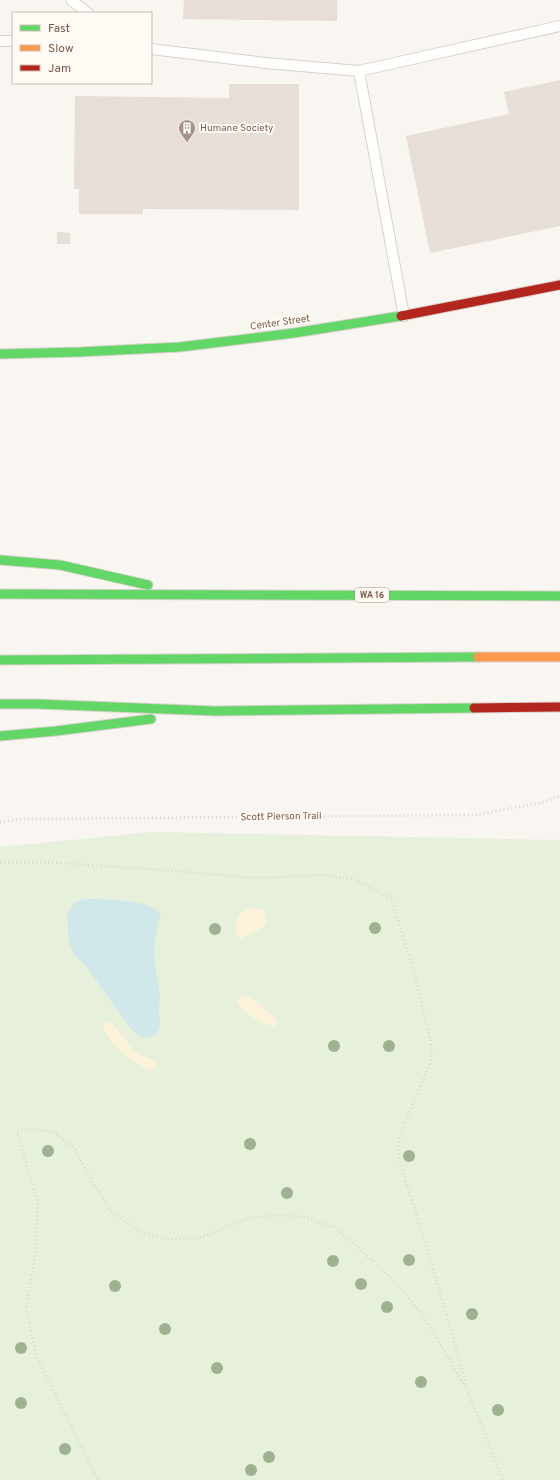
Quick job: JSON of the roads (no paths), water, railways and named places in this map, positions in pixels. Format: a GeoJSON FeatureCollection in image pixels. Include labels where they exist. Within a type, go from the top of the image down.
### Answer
{"type":"FeatureCollection","features":[{"type":"Feature","properties":{"kind":"main road","name":"Center Street"},"geometry":{"type":"LineString","coordinates":[[0,354],[180,347],[294,333],[404,316],[560,285]]}},
{"type":"Feature","properties":{"kind":"main road"},"geometry":{"type":"LineString","coordinates":[[0,560],[60,565],[184,594]]}},
{"type":"Feature","properties":{"kind":"main road","name":"WA 16"},"geometry":{"type":"LineString","coordinates":[[0,594],[560,596]]}},
{"type":"Feature","properties":{"kind":"main road"},"geometry":{"type":"LineString","coordinates":[[0,660],[560,657]]}},
{"type":"Feature","properties":{"kind":"main road"},"geometry":{"type":"LineString","coordinates":[[0,704],[216,711],[560,707]]}},
{"type":"Feature","properties":{"kind":"main road"},"geometry":{"type":"LineString","coordinates":[[0,736],[56,731],[216,711]]}},
{"type":"Feature","properties":{"kind":"lane"},"geometry":{"type":"LineString","coordinates":[[71,0],[87,12]]}},
{"type":"Feature","properties":{"kind":"lane"},"geometry":{"type":"LineString","coordinates":[[152,49],[258,62],[359,71],[560,26]]}},
{"type":"Feature","properties":{"kind":"lane"},"geometry":{"type":"LineString","coordinates":[[0,41],[12,41]]}},
{"type":"Feature","properties":{"kind":"lane"},"geometry":{"type":"LineString","coordinates":[[359,71],[404,316]]}},
{"type":"Feature","properties":{"kind":"water"},"geometry":{"type":"Polygon","coordinates":[[[85,899],[114,900],[137,903],[147,905],[161,914],[154,950],[159,986],[160,1026],[157,1033],[150,1037],[142,1037],[131,1029],[85,965],[74,955],[69,943],[67,915],[75,902],[85,899]]]}},
{"type":"Feature","properties":{"kind":"place","name":"Humane Society"},"geometry":{"type":"Point","coordinates":[187,143]}}]}
